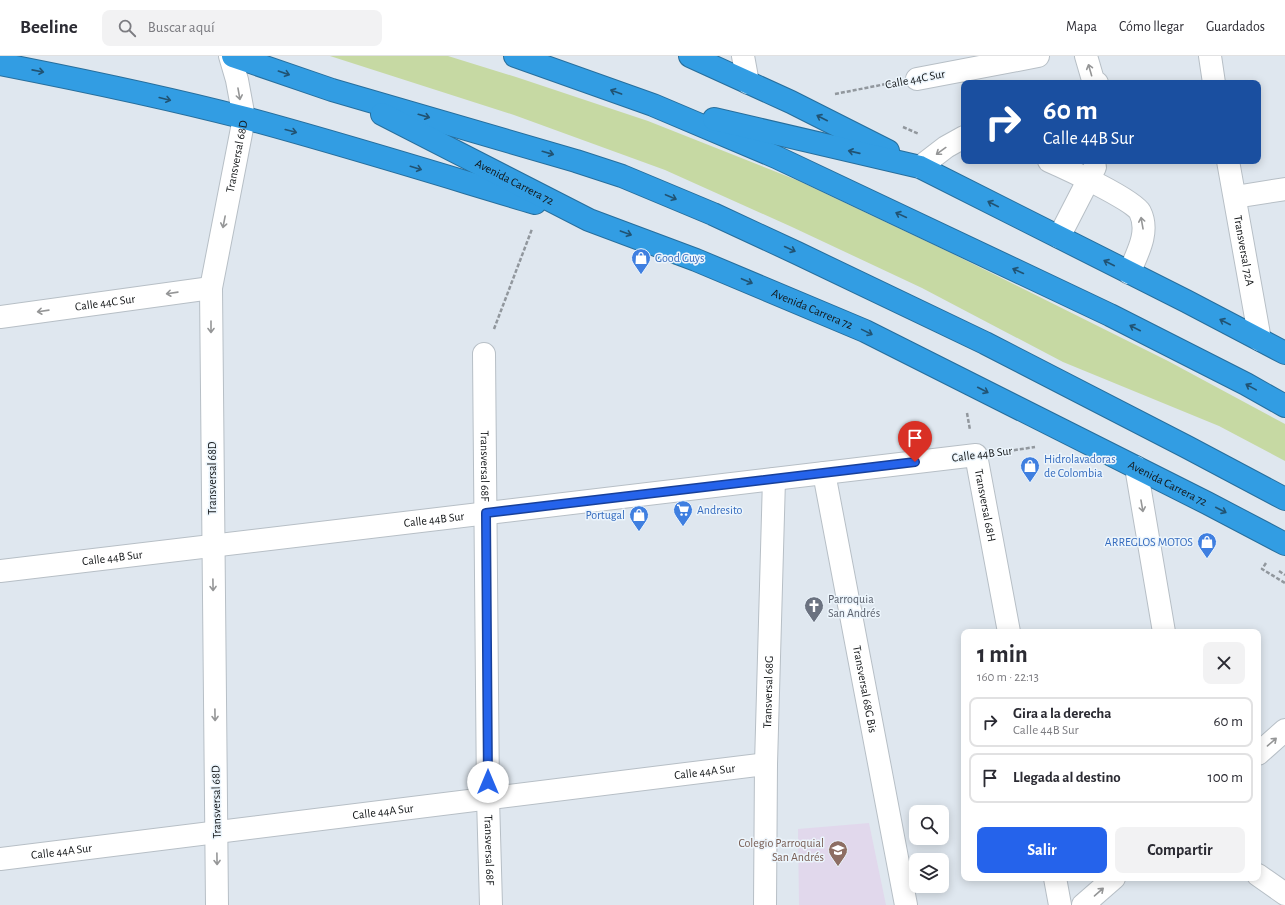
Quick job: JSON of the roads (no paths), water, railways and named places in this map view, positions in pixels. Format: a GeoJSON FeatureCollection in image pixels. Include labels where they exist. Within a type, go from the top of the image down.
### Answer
{"type":"FeatureCollection","features":[{"type":"Feature","properties":{"kind":"highway","name":"Avenida Carrera 72"},"geometry":{"type":"LineString","coordinates":[[232,56],[332,90],[622,176],[713,214],[985,343],[1285,499]]}},
{"type":"Feature","properties":{"kind":"highway"},"geometry":{"type":"LineString","coordinates":[[515,56],[653,105],[776,157],[874,202],[1110,315],[1246,384],[1285,406]]}},
{"type":"Feature","properties":{"kind":"highway"},"geometry":{"type":"LineString","coordinates":[[690,56],[791,102],[1060,237],[1285,353]]}},
{"type":"Feature","properties":{"kind":"highway"},"geometry":{"type":"LineString","coordinates":[[0,64],[116,87],[244,118],[327,141],[589,220]]}},
{"type":"Feature","properties":{"kind":"highway","name":"Avenida Carrera 72"},"geometry":{"type":"LineString","coordinates":[[332,90],[589,220],[696,260],[865,331],[1136,467],[1285,544]]}},
{"type":"Feature","properties":{"kind":"highway"},"geometry":{"type":"LineString","coordinates":[[653,105],[920,167]]}},
{"type":"Feature","properties":{"kind":"street","name":"Transversal 68D"},"geometry":{"type":"LineString","coordinates":[[217,905],[211,288],[244,118],[232,56]]}},
{"type":"Feature","properties":{"kind":"street"},"geometry":{"type":"LineString","coordinates":[[743,56],[748,83]]}},
{"type":"Feature","properties":{"kind":"street","name":"Calle 44C Sur"},"geometry":{"type":"LineString","coordinates":[[917,78],[1038,56]]}},
{"type":"Feature","properties":{"kind":"street"},"geometry":{"type":"LineString","coordinates":[[1086,56],[1093,80]]}},
{"type":"Feature","properties":{"kind":"street"},"geometry":{"type":"LineString","coordinates":[[1210,56],[1214,80]]}},
{"type":"Feature","properties":{"kind":"street"},"geometry":{"type":"LineString","coordinates":[[920,167],[946,147],[961,139]]}},
{"type":"Feature","properties":{"kind":"street"},"geometry":{"type":"LineString","coordinates":[[1060,164],[1092,173],[1140,211],[1143,227],[1142,242],[1129,273]]}},
{"type":"Feature","properties":{"kind":"street","name":"Transversal 72A"},"geometry":{"type":"LineString","coordinates":[[1229,164],[1260,340]]}},
{"type":"Feature","properties":{"kind":"street"},"geometry":{"type":"LineString","coordinates":[[1060,237],[1092,173]]}},
{"type":"Feature","properties":{"kind":"street"},"geometry":{"type":"LineString","coordinates":[[1235,197],[1285,189]]}},
{"type":"Feature","properties":{"kind":"street","name":"Calle 44C Sur"},"geometry":{"type":"LineString","coordinates":[[0,317],[211,288]]}},
{"type":"Feature","properties":{"kind":"street","name":"Transversal 68F"},"geometry":{"type":"LineString","coordinates":[[484,354],[488,798],[491,905]]}},
{"type":"Feature","properties":{"kind":"street","name":"Calle 44B Sur"},"geometry":{"type":"LineString","coordinates":[[0,571],[976,455]]}},
{"type":"Feature","properties":{"kind":"street","name":"Transversal 68H"},"geometry":{"type":"LineString","coordinates":[[976,455],[1008,629]]}},
{"type":"Feature","properties":{"kind":"street"},"geometry":{"type":"LineString","coordinates":[[1136,467],[1163,629]]}},
{"type":"Feature","properties":{"kind":"street","name":"Transversal 68G Bis"},"geometry":{"type":"LineString","coordinates":[[824,473],[906,905]]}},
{"type":"Feature","properties":{"kind":"street","name":"Transversal 68G"},"geometry":{"type":"LineString","coordinates":[[765,905],[766,764],[774,479]]}},
{"type":"Feature","properties":{"kind":"street"},"geometry":{"type":"LineString","coordinates":[[1261,751],[1285,730]]}},
{"type":"Feature","properties":{"kind":"street","name":"Calle 44A Sur"},"geometry":{"type":"LineString","coordinates":[[0,859],[766,764]]}},
{"type":"Feature","properties":{"kind":"street"},"geometry":{"type":"LineString","coordinates":[[1261,877],[1285,894]]}},
{"type":"Feature","properties":{"kind":"street"},"geometry":{"type":"LineString","coordinates":[[1056,881],[1060,905]]}},
{"type":"Feature","properties":{"kind":"street"},"geometry":{"type":"LineString","coordinates":[[1083,905],[1111,881]]}},
{"type":"Feature","properties":{"kind":"place","name":"Good Guys"},"geometry":{"type":"Point","coordinates":[641,275]}},
{"type":"Feature","properties":{"kind":"place","name":"Hidrolavadoras de Colombia"},"geometry":{"type":"Point","coordinates":[1030,483]}},
{"type":"Feature","properties":{"kind":"place","name":"Andresito"},"geometry":{"type":"Point","coordinates":[683,527]}},
{"type":"Feature","properties":{"kind":"place","name":"Portugal"},"geometry":{"type":"Point","coordinates":[639,532]}},
{"type":"Feature","properties":{"kind":"place","name":"ARREGLOS MOTOS"},"geometry":{"type":"Point","coordinates":[1207,559]}},
{"type":"Feature","properties":{"kind":"place","name":"Parroquia San Andrés"},"geometry":{"type":"Point","coordinates":[814,623]}},
{"type":"Feature","properties":{"kind":"place","name":"Colegio Parroquial San Andrés"},"geometry":{"type":"Point","coordinates":[838,867]}}]}
